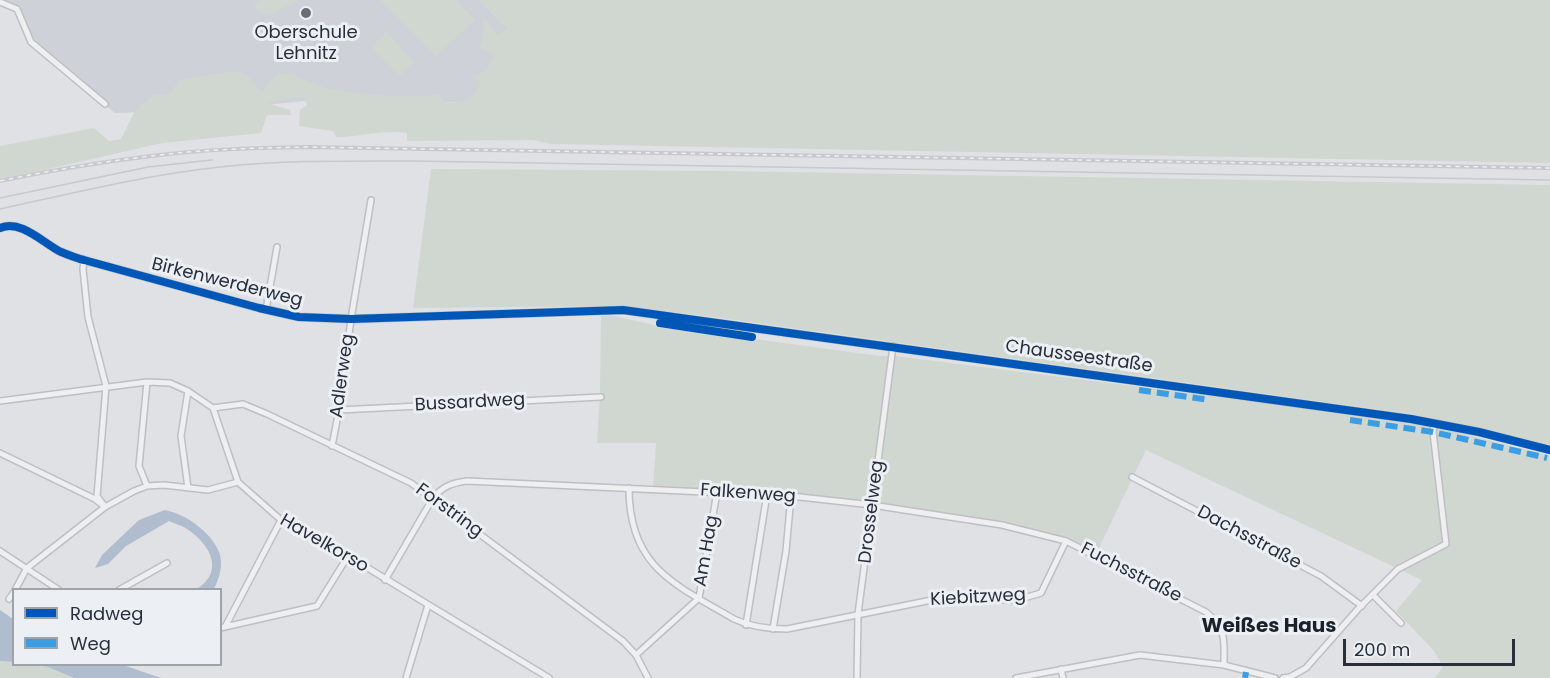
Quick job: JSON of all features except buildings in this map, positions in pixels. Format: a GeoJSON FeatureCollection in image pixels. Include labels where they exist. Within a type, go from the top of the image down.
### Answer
{"type":"FeatureCollection","features":[{"type":"Feature","properties":{"kind":"street"},"geometry":{"type":"LineString","coordinates":[[0,2],[17,9],[31,42],[105,104]]}},
{"type":"Feature","properties":{"kind":"street","name":"Adlerweg"},"geometry":{"type":"LineString","coordinates":[[332,446],[371,200]]}},
{"type":"Feature","properties":{"kind":"street","name":"Birkenwerderweg"},"geometry":{"type":"LineString","coordinates":[[0,228],[12,225],[23,229],[60,251],[84,260],[266,310],[319,320],[602,309]]}},
{"type":"Feature","properties":{"kind":"street"},"geometry":{"type":"LineString","coordinates":[[266,310],[277,247]]}},
{"type":"Feature","properties":{"kind":"street"},"geometry":{"type":"LineString","coordinates":[[84,260],[88,317],[106,386],[97,496],[105,507]]}},
{"type":"Feature","properties":{"kind":"street","name":"Chausseestraße"},"geometry":{"type":"LineString","coordinates":[[602,309],[699,319],[1434,423],[1550,450]]}},
{"type":"Feature","properties":{"kind":"street","name":"Drosselweg"},"geometry":{"type":"LineString","coordinates":[[857,678],[858,614],[893,346]]}},
{"type":"Feature","properties":{"kind":"street"},"geometry":{"type":"LineString","coordinates":[[147,382],[140,466],[147,486]]}},
{"type":"Feature","properties":{"kind":"street"},"geometry":{"type":"LineString","coordinates":[[0,401],[147,382],[170,383],[188,391],[213,408]]}},
{"type":"Feature","properties":{"kind":"street"},"geometry":{"type":"LineString","coordinates":[[188,391],[181,436],[188,488]]}},
{"type":"Feature","properties":{"kind":"street","name":"Bussardweg"},"geometry":{"type":"LineString","coordinates":[[339,410],[601,397]]}},
{"type":"Feature","properties":{"kind":"street","name":"Forstring"},"geometry":{"type":"LineString","coordinates":[[213,408],[243,404],[411,483],[623,641],[636,655],[648,678]]}},
{"type":"Feature","properties":{"kind":"street","name":"Havelkorso"},"geometry":{"type":"LineString","coordinates":[[213,408],[238,482],[281,520],[348,556],[549,678]]}},
{"type":"Feature","properties":{"kind":"street"},"geometry":{"type":"LineString","coordinates":[[1283,678],[1290,677],[1306,668],[1398,569],[1446,544],[1433,432],[1434,423]]}},
{"type":"Feature","properties":{"kind":"street"},"geometry":{"type":"LineString","coordinates":[[0,453],[86,494],[105,507]]}},
{"type":"Feature","properties":{"kind":"street","name":"Dachsstraße"},"geometry":{"type":"LineString","coordinates":[[1132,477],[1321,576],[1362,606]]}},
{"type":"Feature","properties":{"kind":"street","name":"Falkenweg"},"geometry":{"type":"LineString","coordinates":[[433,498],[451,483],[467,481],[767,494],[872,505],[1002,525],[1066,541]]}},
{"type":"Feature","properties":{"kind":"street"},"geometry":{"type":"LineString","coordinates":[[16,588],[27,568],[105,507],[134,490],[147,486],[164,485],[208,490],[238,482]]}},
{"type":"Feature","properties":{"kind":"street"},"geometry":{"type":"LineString","coordinates":[[629,488],[629,511],[645,554],[662,574],[746,625],[767,494]]}},
{"type":"Feature","properties":{"kind":"street","name":"Am Hag"},"geometry":{"type":"LineString","coordinates":[[636,655],[699,598],[717,492]]}},
{"type":"Feature","properties":{"kind":"street"},"geometry":{"type":"LineString","coordinates":[[773,629],[786,551],[791,496]]}},
{"type":"Feature","properties":{"kind":"street"},"geometry":{"type":"LineString","coordinates":[[385,580],[433,498]]}},
{"type":"Feature","properties":{"kind":"street"},"geometry":{"type":"LineString","coordinates":[[223,628],[281,520]]}},
{"type":"Feature","properties":{"kind":"street","name":"Kiebitzweg"},"geometry":{"type":"LineString","coordinates":[[746,625],[788,629],[932,600],[1017,600],[1041,593],[1066,541]]}},
{"type":"Feature","properties":{"kind":"street","name":"Fuchsstraße"},"geometry":{"type":"LineString","coordinates":[[1066,541],[1206,612],[1219,622],[1224,638],[1224,665]]}},
{"type":"Feature","properties":{"kind":"street"},"geometry":{"type":"LineString","coordinates":[[0,551],[56,588]]}},
{"type":"Feature","properties":{"kind":"street"},"geometry":{"type":"LineString","coordinates":[[223,628],[317,606],[348,556]]}},
{"type":"Feature","properties":{"kind":"street"},"geometry":{"type":"LineString","coordinates":[[122,588],[166,563]]}},
{"type":"Feature","properties":{"kind":"street"},"geometry":{"type":"LineString","coordinates":[[9,599],[12,594]]}},
{"type":"Feature","properties":{"kind":"street"},"geometry":{"type":"LineString","coordinates":[[1373,595],[1401,623]]}},
{"type":"Feature","properties":{"kind":"street"},"geometry":{"type":"LineString","coordinates":[[406,678],[429,605]]}},
{"type":"Feature","properties":{"kind":"street"},"geometry":{"type":"LineString","coordinates":[[1016,678],[1140,655],[1224,665],[1275,678]]}},
{"type":"Feature","properties":{"kind":"street"},"geometry":{"type":"LineString","coordinates":[[1061,669],[1063,678]]}},
{"type":"Feature","properties":{"kind":"shaded area"},"geometry":{"type":"Polygon","coordinates":[[[6,0],[745,0],[629,107],[321,99],[220,110],[115,113],[31,42],[17,9],[5,4],[6,0]]]}},
{"type":"Feature","properties":{"kind":"shaded area"},"geometry":{"type":"Polygon","coordinates":[[[259,0],[297,0],[273,13],[263,14],[254,5],[259,0]]]}},
{"type":"Feature","properties":{"kind":"shaded area"},"geometry":{"type":"Polygon","coordinates":[[[380,0],[456,0],[475,20],[436,56],[380,0]]]}},
{"type":"Feature","properties":{"kind":"shaded area"},"geometry":{"type":"Polygon","coordinates":[[[478,0],[1550,0],[1550,163],[551,144],[533,140],[407,141],[407,133],[390,132],[336,137],[333,131],[299,126],[300,110],[307,105],[305,98],[297,97],[267,103],[290,110],[291,115],[267,115],[261,133],[162,143],[0,180],[0,146],[94,128],[109,141],[121,139],[135,111],[154,94],[169,95],[179,80],[201,76],[228,72],[241,73],[262,91],[278,73],[344,91],[400,96],[440,95],[443,102],[463,101],[472,96],[478,87],[475,76],[491,62],[493,54],[479,47],[483,39],[484,19],[498,35],[507,28],[478,0]]]}},
{"type":"Feature","properties":{"kind":"shaded area"},"geometry":{"type":"Polygon","coordinates":[[[386,32],[414,62],[399,76],[371,47],[386,32]]]}},
{"type":"Feature","properties":{"kind":"shaded area"},"geometry":{"type":"Polygon","coordinates":[[[431,169],[727,171],[1550,185],[1550,445],[1411,414],[699,315],[622,306],[413,308],[431,169]]]}},
{"type":"Feature","properties":{"kind":"shaded area"},"geometry":{"type":"Polygon","coordinates":[[[610,315],[658,326],[880,356],[895,356],[1307,408],[1441,428],[1550,456],[1550,678],[1435,678],[1443,667],[1435,652],[1396,611],[1422,580],[1146,450],[1096,554],[1066,541],[1002,525],[791,496],[653,489],[656,443],[597,443],[601,316],[610,315]]]}},
{"type":"Feature","properties":{"kind":"shaded area"},"geometry":{"type":"Polygon","coordinates":[[[0,661],[12,662],[12,666],[48,667],[74,678],[0,678],[0,661]]]}},
{"type":"Feature","properties":{"kind":"water"},"geometry":{"type":"Polygon","coordinates":[[[165,510],[181,515],[204,531],[215,545],[220,557],[221,567],[214,588],[198,588],[206,582],[210,574],[212,566],[208,550],[195,535],[183,526],[169,521],[126,546],[108,564],[95,568],[102,555],[139,520],[165,510]]]}},
{"type":"Feature","properties":{"kind":"water"},"geometry":{"type":"Polygon","coordinates":[[[0,610],[12,618],[12,662],[0,661],[0,610]]]}},
{"type":"Feature","properties":{"kind":"water"},"geometry":{"type":"Polygon","coordinates":[[[42,666],[126,666],[161,678],[74,678],[42,666]]]}},
{"type":"Feature","properties":{"kind":"tram line"},"geometry":{"type":"LineString","coordinates":[[0,198],[148,167],[212,160]]}},
{"type":"Feature","properties":{"kind":"tram line"},"geometry":{"type":"LineString","coordinates":[[0,209],[192,170],[318,161],[1550,180]]}},
{"type":"Feature","properties":{"kind":"railway"},"geometry":{"type":"LineString","coordinates":[[0,181],[80,166],[160,155],[215,150],[307,147],[1550,168]]}},
{"type":"Feature","properties":{"kind":"marked path"},"geometry":{"type":"LineString","coordinates":[[1139,390],[1210,400]]}},
{"type":"Feature","properties":{"kind":"marked path"},"geometry":{"type":"LineString","coordinates":[[1350,420],[1433,432],[1547,458]]}},
{"type":"Feature","properties":{"kind":"marked path"},"geometry":{"type":"LineString","coordinates":[[1245,678],[1246,672]]}},
{"type":"Feature","properties":{"kind":"cycle path"},"geometry":{"type":"LineString","coordinates":[[0,228],[8,226],[24,229],[61,252],[81,259],[299,317],[351,319],[623,310],[1411,419],[1479,432],[1550,450]]}},
{"type":"Feature","properties":{"kind":"cycle path"},"geometry":{"type":"LineString","coordinates":[[660,323],[752,337]]}},
{"type":"Feature","properties":{"kind":"place","name":"Oberschule Lehnitz"},"geometry":{"type":"Point","coordinates":[306,13]}},
{"type":"Feature","properties":{"kind":"district","name":"Weißes Haus"},"geometry":{"type":"Point","coordinates":[1269,627]}}]}
